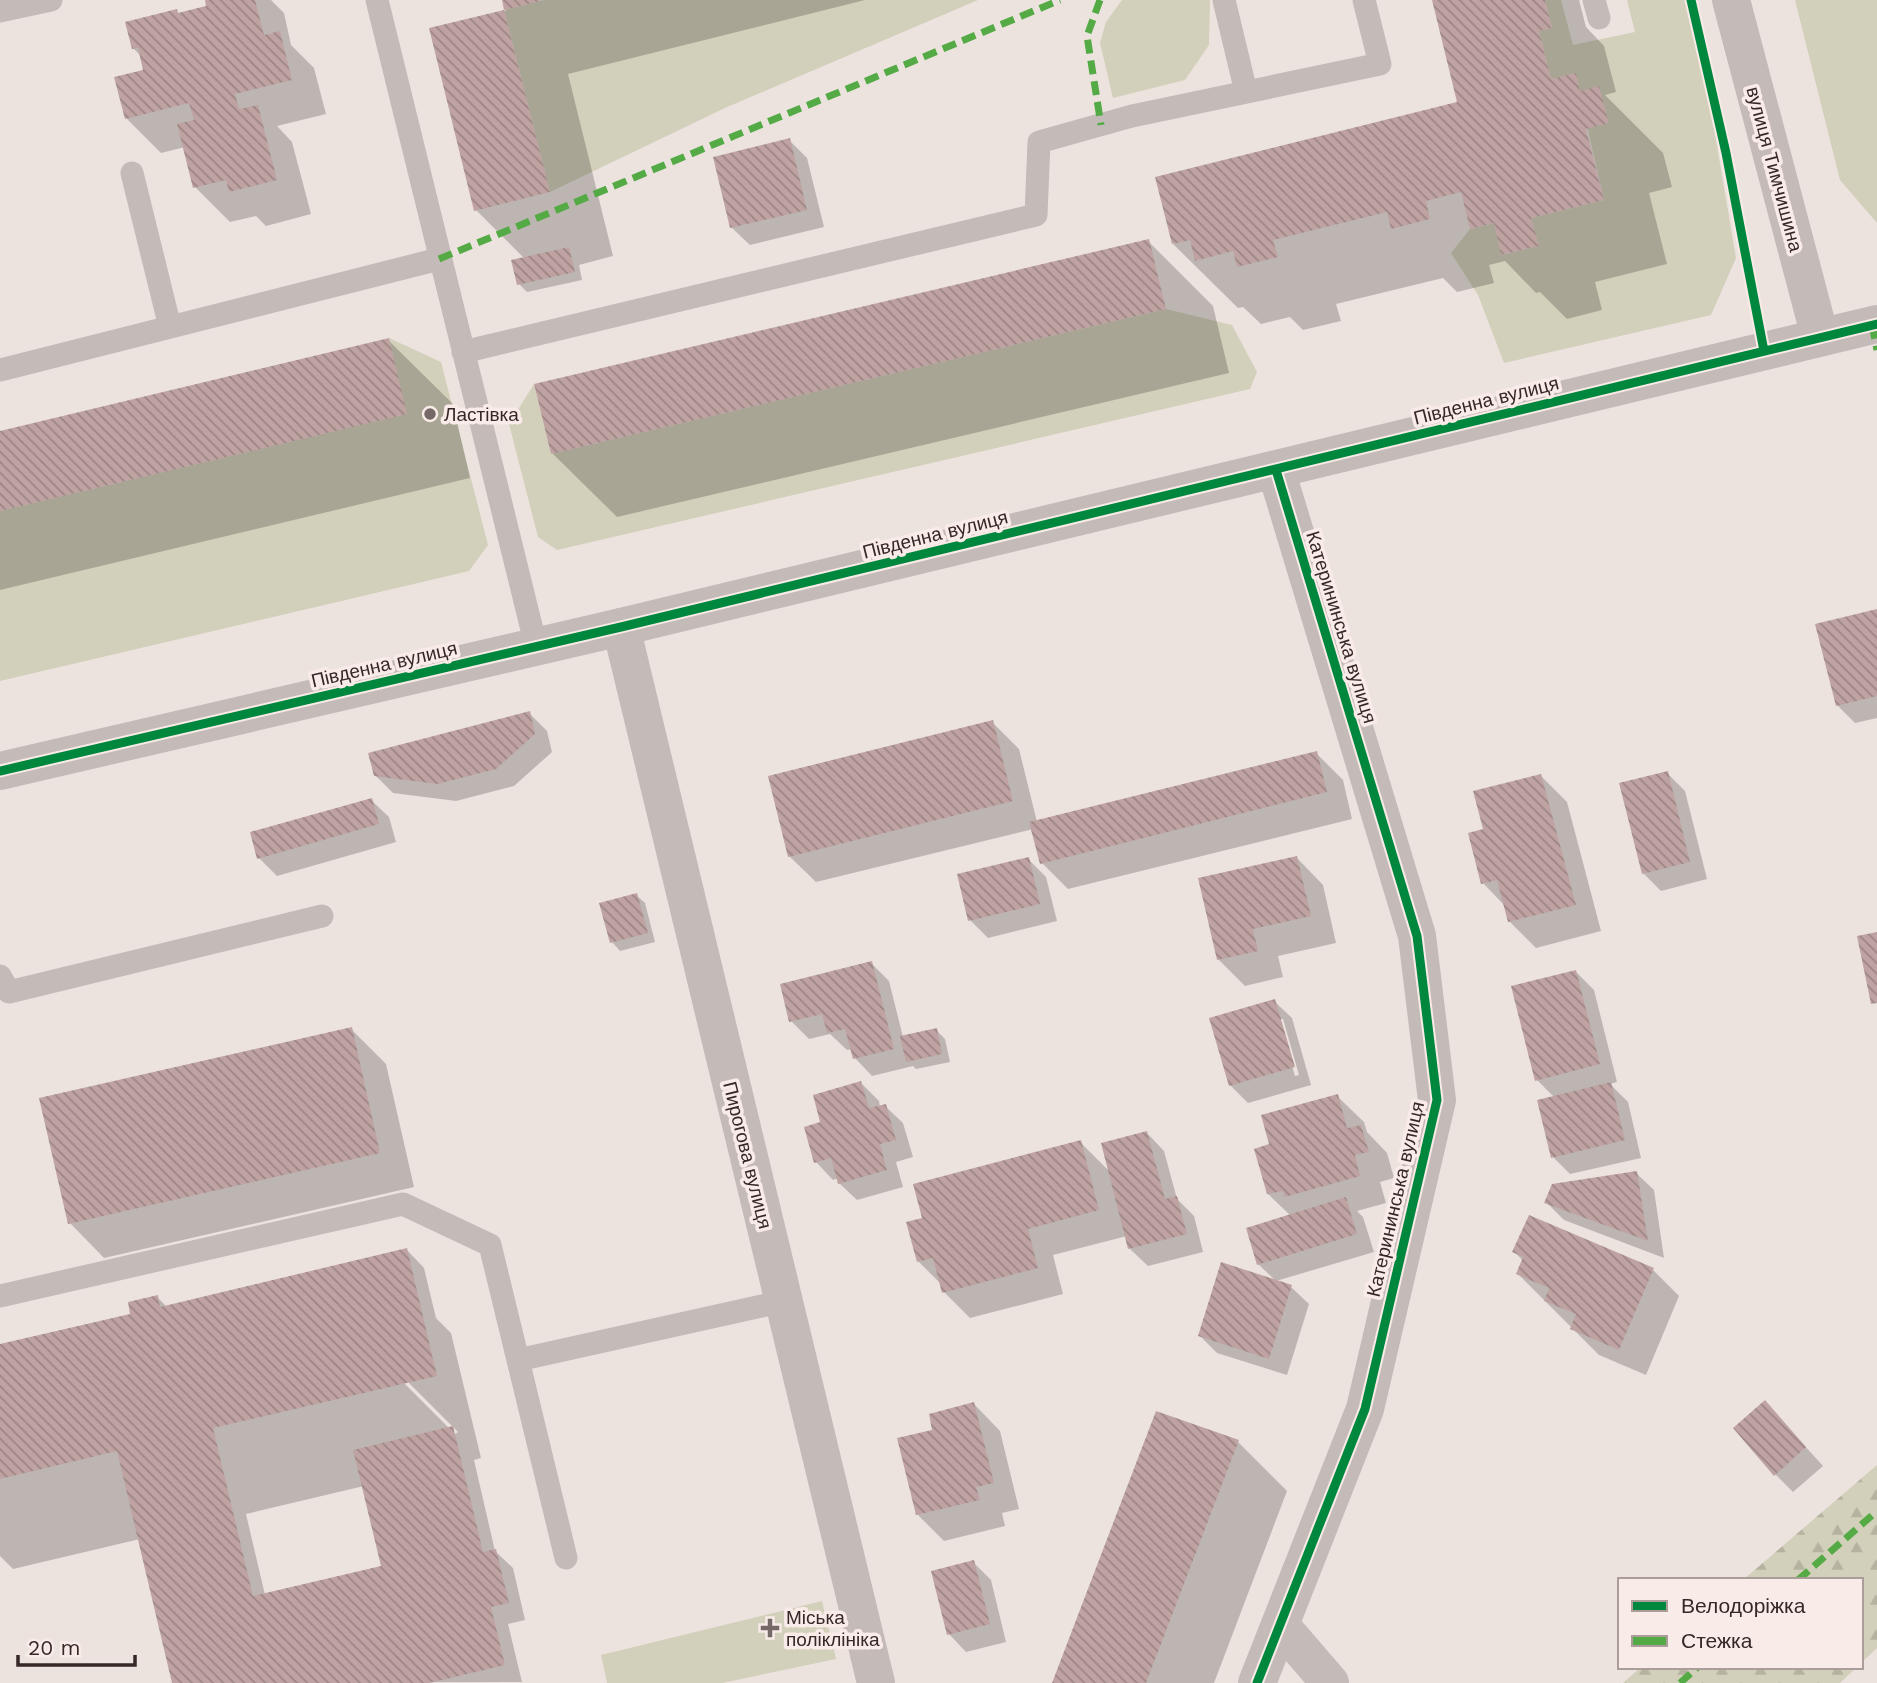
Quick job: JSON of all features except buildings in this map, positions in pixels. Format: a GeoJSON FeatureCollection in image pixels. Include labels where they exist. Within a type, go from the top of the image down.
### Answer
{"type":"FeatureCollection","features":[{"type":"Feature","properties":{"kind":"street","name":"вулиця Тимчишина"},"geometry":{"type":"LineString","coordinates":[[1731,0],[1820,337]]}},
{"type":"Feature","properties":{"kind":"street","name":"Південна вулиця"},"geometry":{"type":"LineString","coordinates":[[0,771],[621,627],[1877,324]]}},
{"type":"Feature","properties":{"kind":"street","name":"Катерининська вулиця"},"geometry":{"type":"LineString","coordinates":[[1257,1683],[1365,1409],[1437,1100],[1417,936],[1276,470]]}},
{"type":"Feature","properties":{"kind":"street","name":"Пирогова вулиця"},"geometry":{"type":"LineString","coordinates":[[621,627],[876,1683]]}},
{"type":"Feature","properties":{"kind":"street"},"geometry":{"type":"LineString","coordinates":[[1280,1625],[1329,1683]]}},
{"type":"Feature","properties":{"kind":"lane"},"geometry":{"type":"LineString","coordinates":[[0,11],[51,0]]}},
{"type":"Feature","properties":{"kind":"lane"},"geometry":{"type":"LineString","coordinates":[[377,0],[537,646]]}},
{"type":"Feature","properties":{"kind":"lane"},"geometry":{"type":"LineString","coordinates":[[1224,0],[1246,92]]}},
{"type":"Feature","properties":{"kind":"lane"},"geometry":{"type":"LineString","coordinates":[[463,352],[1036,215],[1039,142],[1132,116],[1380,64],[1364,0]]}},
{"type":"Feature","properties":{"kind":"lane"},"geometry":{"type":"LineString","coordinates":[[132,173],[170,327]]}},
{"type":"Feature","properties":{"kind":"lane"},"geometry":{"type":"LineString","coordinates":[[0,370],[439,259]]}},
{"type":"Feature","properties":{"kind":"lane"},"geometry":{"type":"LineString","coordinates":[[0,976],[9,992],[322,916]]}},
{"type":"Feature","properties":{"kind":"lane"},"geometry":{"type":"LineString","coordinates":[[0,1296],[403,1204],[490,1245],[566,1558]]}},
{"type":"Feature","properties":{"kind":"lane"},"geometry":{"type":"LineString","coordinates":[[519,1360],[783,1301]]}},
{"type":"Feature","properties":{"kind":"green space"},"geometry":{"type":"Polygon","coordinates":[[[544,0],[978,0],[725,108],[550,192],[504,10],[544,0]]]}},
{"type":"Feature","properties":{"kind":"green space"},"geometry":{"type":"Polygon","coordinates":[[[1122,0],[1210,0],[1209,45],[1185,80],[1113,98],[1100,43],[1106,22],[1122,0]]]}},
{"type":"Feature","properties":{"kind":"green space"},"geometry":{"type":"Polygon","coordinates":[[[1545,0],[1561,0],[1573,45],[1635,32],[1627,0],[1685,0],[1706,80],[1736,258],[1711,315],[1504,363],[1478,295],[1451,253],[1470,229],[1494,223],[1502,255],[1538,246],[1531,218],[1604,200],[1575,73],[1551,79],[1539,31],[1552,28],[1545,0]]]}},
{"type":"Feature","properties":{"kind":"green space"},"geometry":{"type":"Polygon","coordinates":[[[1795,0],[1877,0],[1877,223],[1840,180],[1795,0]]]}},
{"type":"Feature","properties":{"kind":"green space"},"geometry":{"type":"Polygon","coordinates":[[[1166,309],[1232,325],[1257,372],[1250,389],[557,550],[538,537],[509,424],[534,384],[551,454],[1166,309]]]}},
{"type":"Feature","properties":{"kind":"green space"},"geometry":{"type":"Polygon","coordinates":[[[389,338],[441,362],[488,545],[469,571],[0,681],[0,511],[406,414],[389,338]]]}},
{"type":"Feature","properties":{"kind":"green space"},"geometry":{"type":"Polygon","coordinates":[[[1877,1465],[1877,1648],[1863,1661],[1863,1578],[1745,1578],[1877,1465]]]}},
{"type":"Feature","properties":{"kind":"green space","name":"Міська поліклініка"},"geometry":{"type":"Polygon","coordinates":[[[822,1601],[836,1659],[722,1683],[607,1683],[601,1655],[822,1601]]]}},
{"type":"Feature","properties":{"kind":"green space"},"geometry":{"type":"Polygon","coordinates":[[[1639,1669],[1855,1669],[1840,1683],[1623,1683],[1639,1669]]]}},
{"type":"Feature","properties":{"kind":"marked path"},"geometry":{"type":"LineString","coordinates":[[439,259],[1060,0]]}},
{"type":"Feature","properties":{"kind":"marked path"},"geometry":{"type":"LineString","coordinates":[[1100,0],[1087,36],[1101,125]]}},
{"type":"Feature","properties":{"kind":"marked path"},"geometry":{"type":"LineString","coordinates":[[1872,325],[1877,350]]}},
{"type":"Feature","properties":{"kind":"marked path"},"geometry":{"type":"LineString","coordinates":[[1800,1578],[1877,1511]]}},
{"type":"Feature","properties":{"kind":"marked path"},"geometry":{"type":"LineString","coordinates":[[1680,1683],[1696,1669]]}},
{"type":"Feature","properties":{"kind":"cycle path"},"geometry":{"type":"LineString","coordinates":[[1691,0],[1726,153],[1764,351]]}},
{"type":"Feature","properties":{"kind":"cycle path"},"geometry":{"type":"LineString","coordinates":[[0,771],[621,627],[1877,324]]}},
{"type":"Feature","properties":{"kind":"cycle path"},"geometry":{"type":"LineString","coordinates":[[1257,1683],[1365,1409],[1437,1100],[1417,936],[1276,470]]}},
{"type":"Feature","properties":{"kind":"place","name":"Ластівка"},"geometry":{"type":"Point","coordinates":[430,414]}},
{"type":"Feature","properties":{"kind":"place","name":"Міська поліклініка"},"geometry":{"type":"Point","coordinates":[770,1628]}}]}
